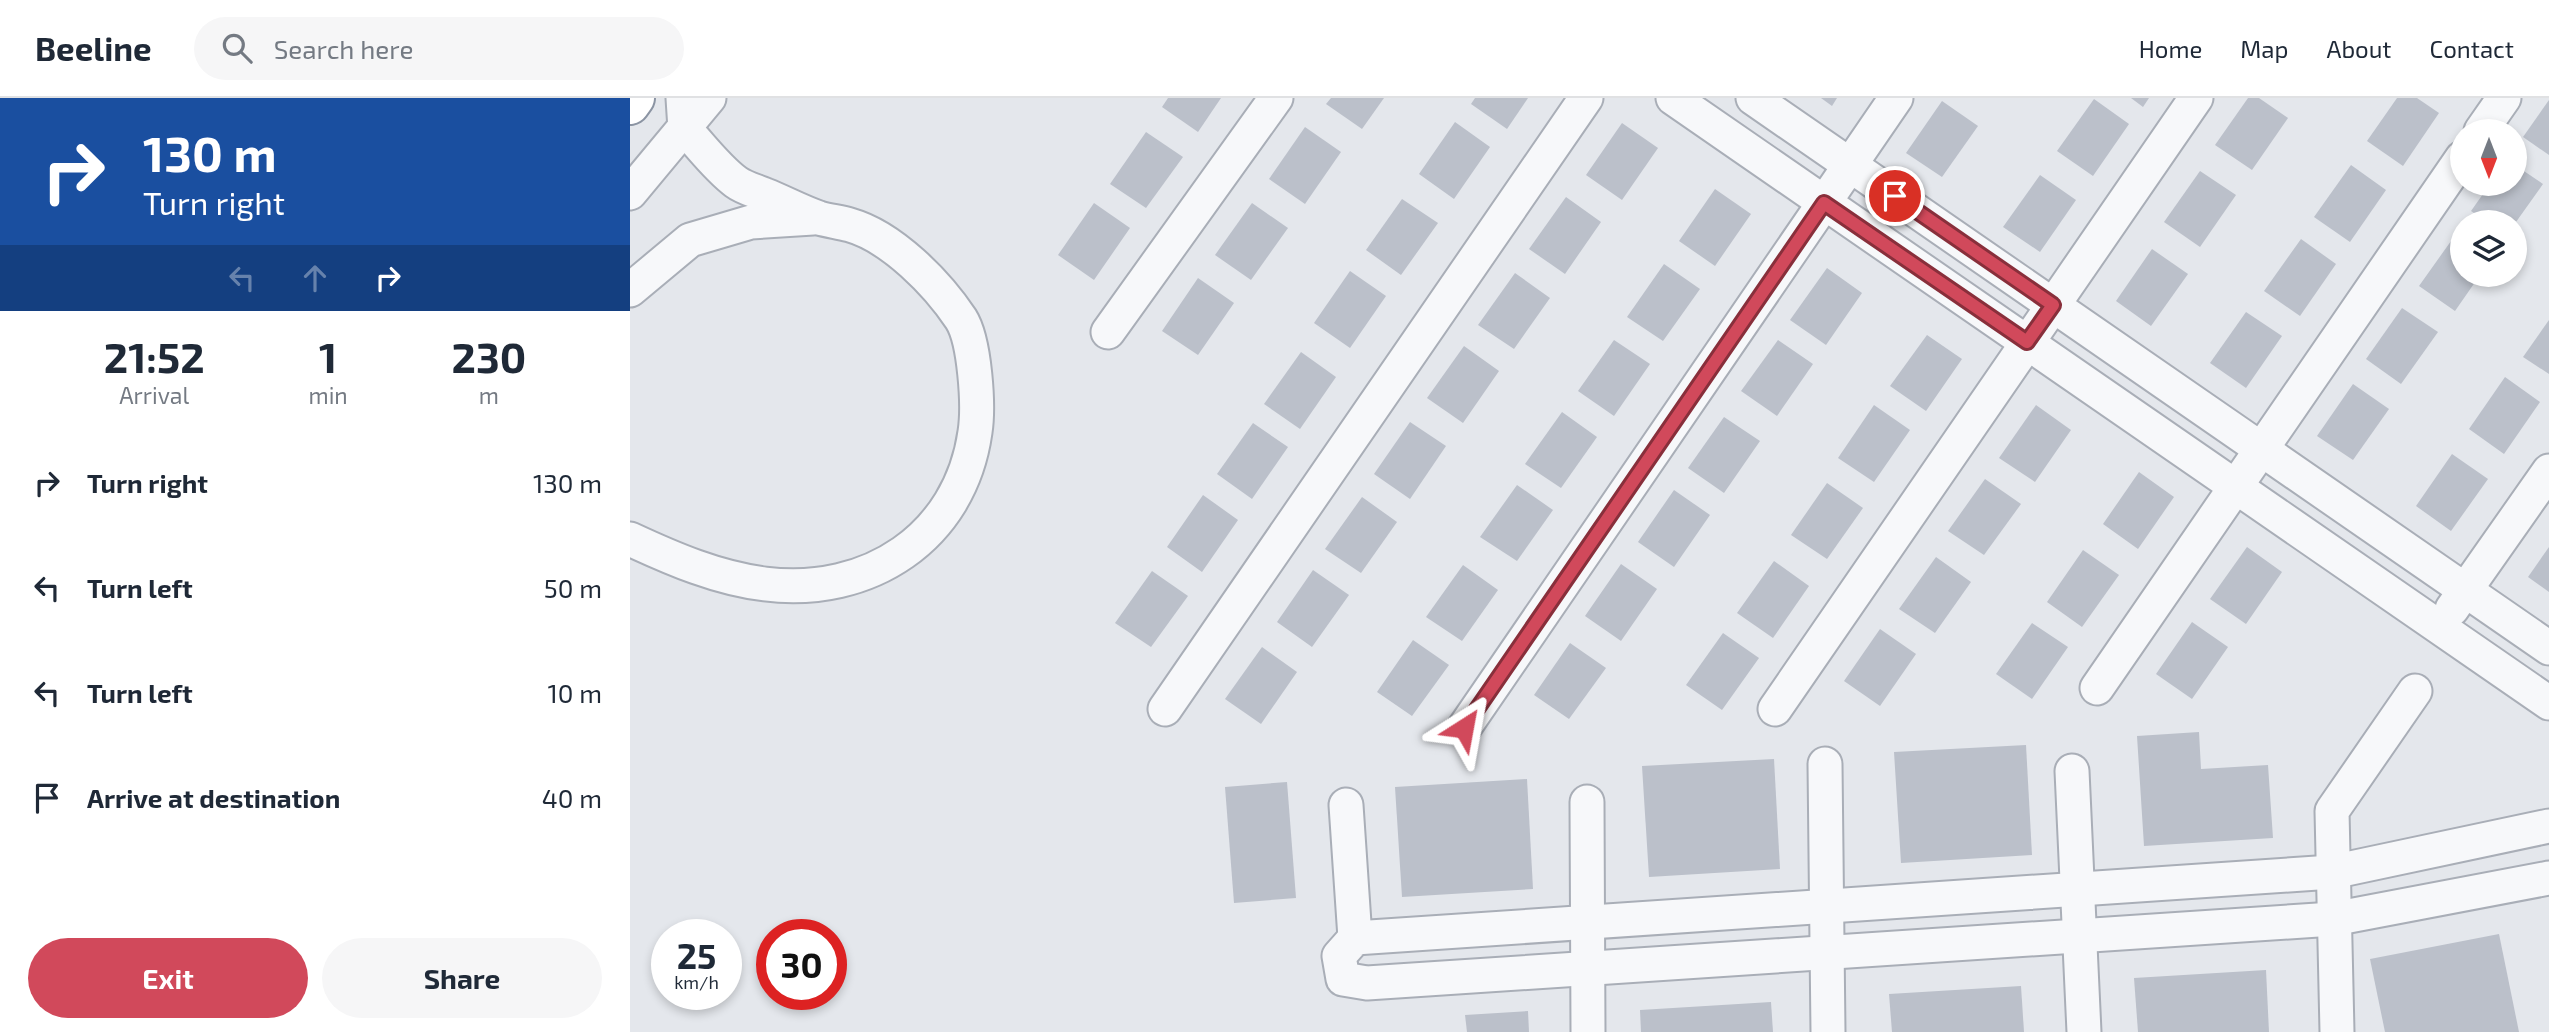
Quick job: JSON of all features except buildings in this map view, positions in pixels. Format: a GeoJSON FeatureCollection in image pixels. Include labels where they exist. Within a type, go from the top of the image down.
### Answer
{"type":"FeatureCollection","features":[{"type":"Feature","properties":{"kind":"highway"},"geometry":{"type":"LineString","coordinates":[[630,105],[635,98]]}},
{"type":"Feature","properties":{"kind":"street"},"geometry":{"type":"LineString","coordinates":[[630,193],[684,114],[709,98]]}},
{"type":"Feature","properties":{"kind":"street"},"geometry":{"type":"LineString","coordinates":[[1108,332],[1276,98]]}},
{"type":"Feature","properties":{"kind":"street"},"geometry":{"type":"LineString","coordinates":[[1165,709],[1586,98]]}},
{"type":"Feature","properties":{"kind":"street"},"geometry":{"type":"LineString","coordinates":[[1673,98],[2549,704]]}},
{"type":"Feature","properties":{"kind":"street"},"geometry":{"type":"LineString","coordinates":[[1753,98],[2549,648]]}},
{"type":"Feature","properties":{"kind":"street"},"geometry":{"type":"LineString","coordinates":[[1464,728],[1896,98]]}},
{"type":"Feature","properties":{"kind":"street"},"geometry":{"type":"LineString","coordinates":[[1775,709],[2196,98]]}},
{"type":"Feature","properties":{"kind":"street"},"geometry":{"type":"LineString","coordinates":[[2489,119],[2504,98]]}},
{"type":"Feature","properties":{"kind":"street"},"geometry":{"type":"LineString","coordinates":[[630,539],[690,566],[764,584],[818,586],[863,575],[897,559],[930,531],[957,494],[972,455],[978,412],[975,369],[963,322],[936,286],[895,249],[852,225],[819,218],[737,182],[684,114]]}},
{"type":"Feature","properties":{"kind":"street"},"geometry":{"type":"LineString","coordinates":[[2097,688],[2450,175]]}},
{"type":"Feature","properties":{"kind":"street"},"geometry":{"type":"LineString","coordinates":[[630,290],[690,240],[751,222],[819,218]]}},
{"type":"Feature","properties":{"kind":"street"},"geometry":{"type":"LineString","coordinates":[[2439,627],[2549,471]]}},
{"type":"Feature","properties":{"kind":"street"},"geometry":{"type":"LineString","coordinates":[[2337,1032],[2332,811],[2415,691]]}},
{"type":"Feature","properties":{"kind":"street"},"geometry":{"type":"LineString","coordinates":[[1825,764],[1828,1032]]}},
{"type":"Feature","properties":{"kind":"street"},"geometry":{"type":"LineString","coordinates":[[2072,771],[2084,1032]]}},
{"type":"Feature","properties":{"kind":"street"},"geometry":{"type":"LineString","coordinates":[[1587,802],[1588,1032]]}},
{"type":"Feature","properties":{"kind":"street"},"geometry":{"type":"LineString","coordinates":[[1346,805],[1355,938]]}},
{"type":"Feature","properties":{"kind":"street"},"geometry":{"type":"LineString","coordinates":[[2549,826],[2332,872],[1355,938],[1339,956],[1343,979],[1367,983],[1587,969],[2333,919],[2549,878]]}},
{"type":"Feature","properties":{"kind":"route"},"geometry":{"type":"LineString","coordinates":[[1464,728],[1824,203],[2027,342],[2053,305],[1895,196]]}}]}
